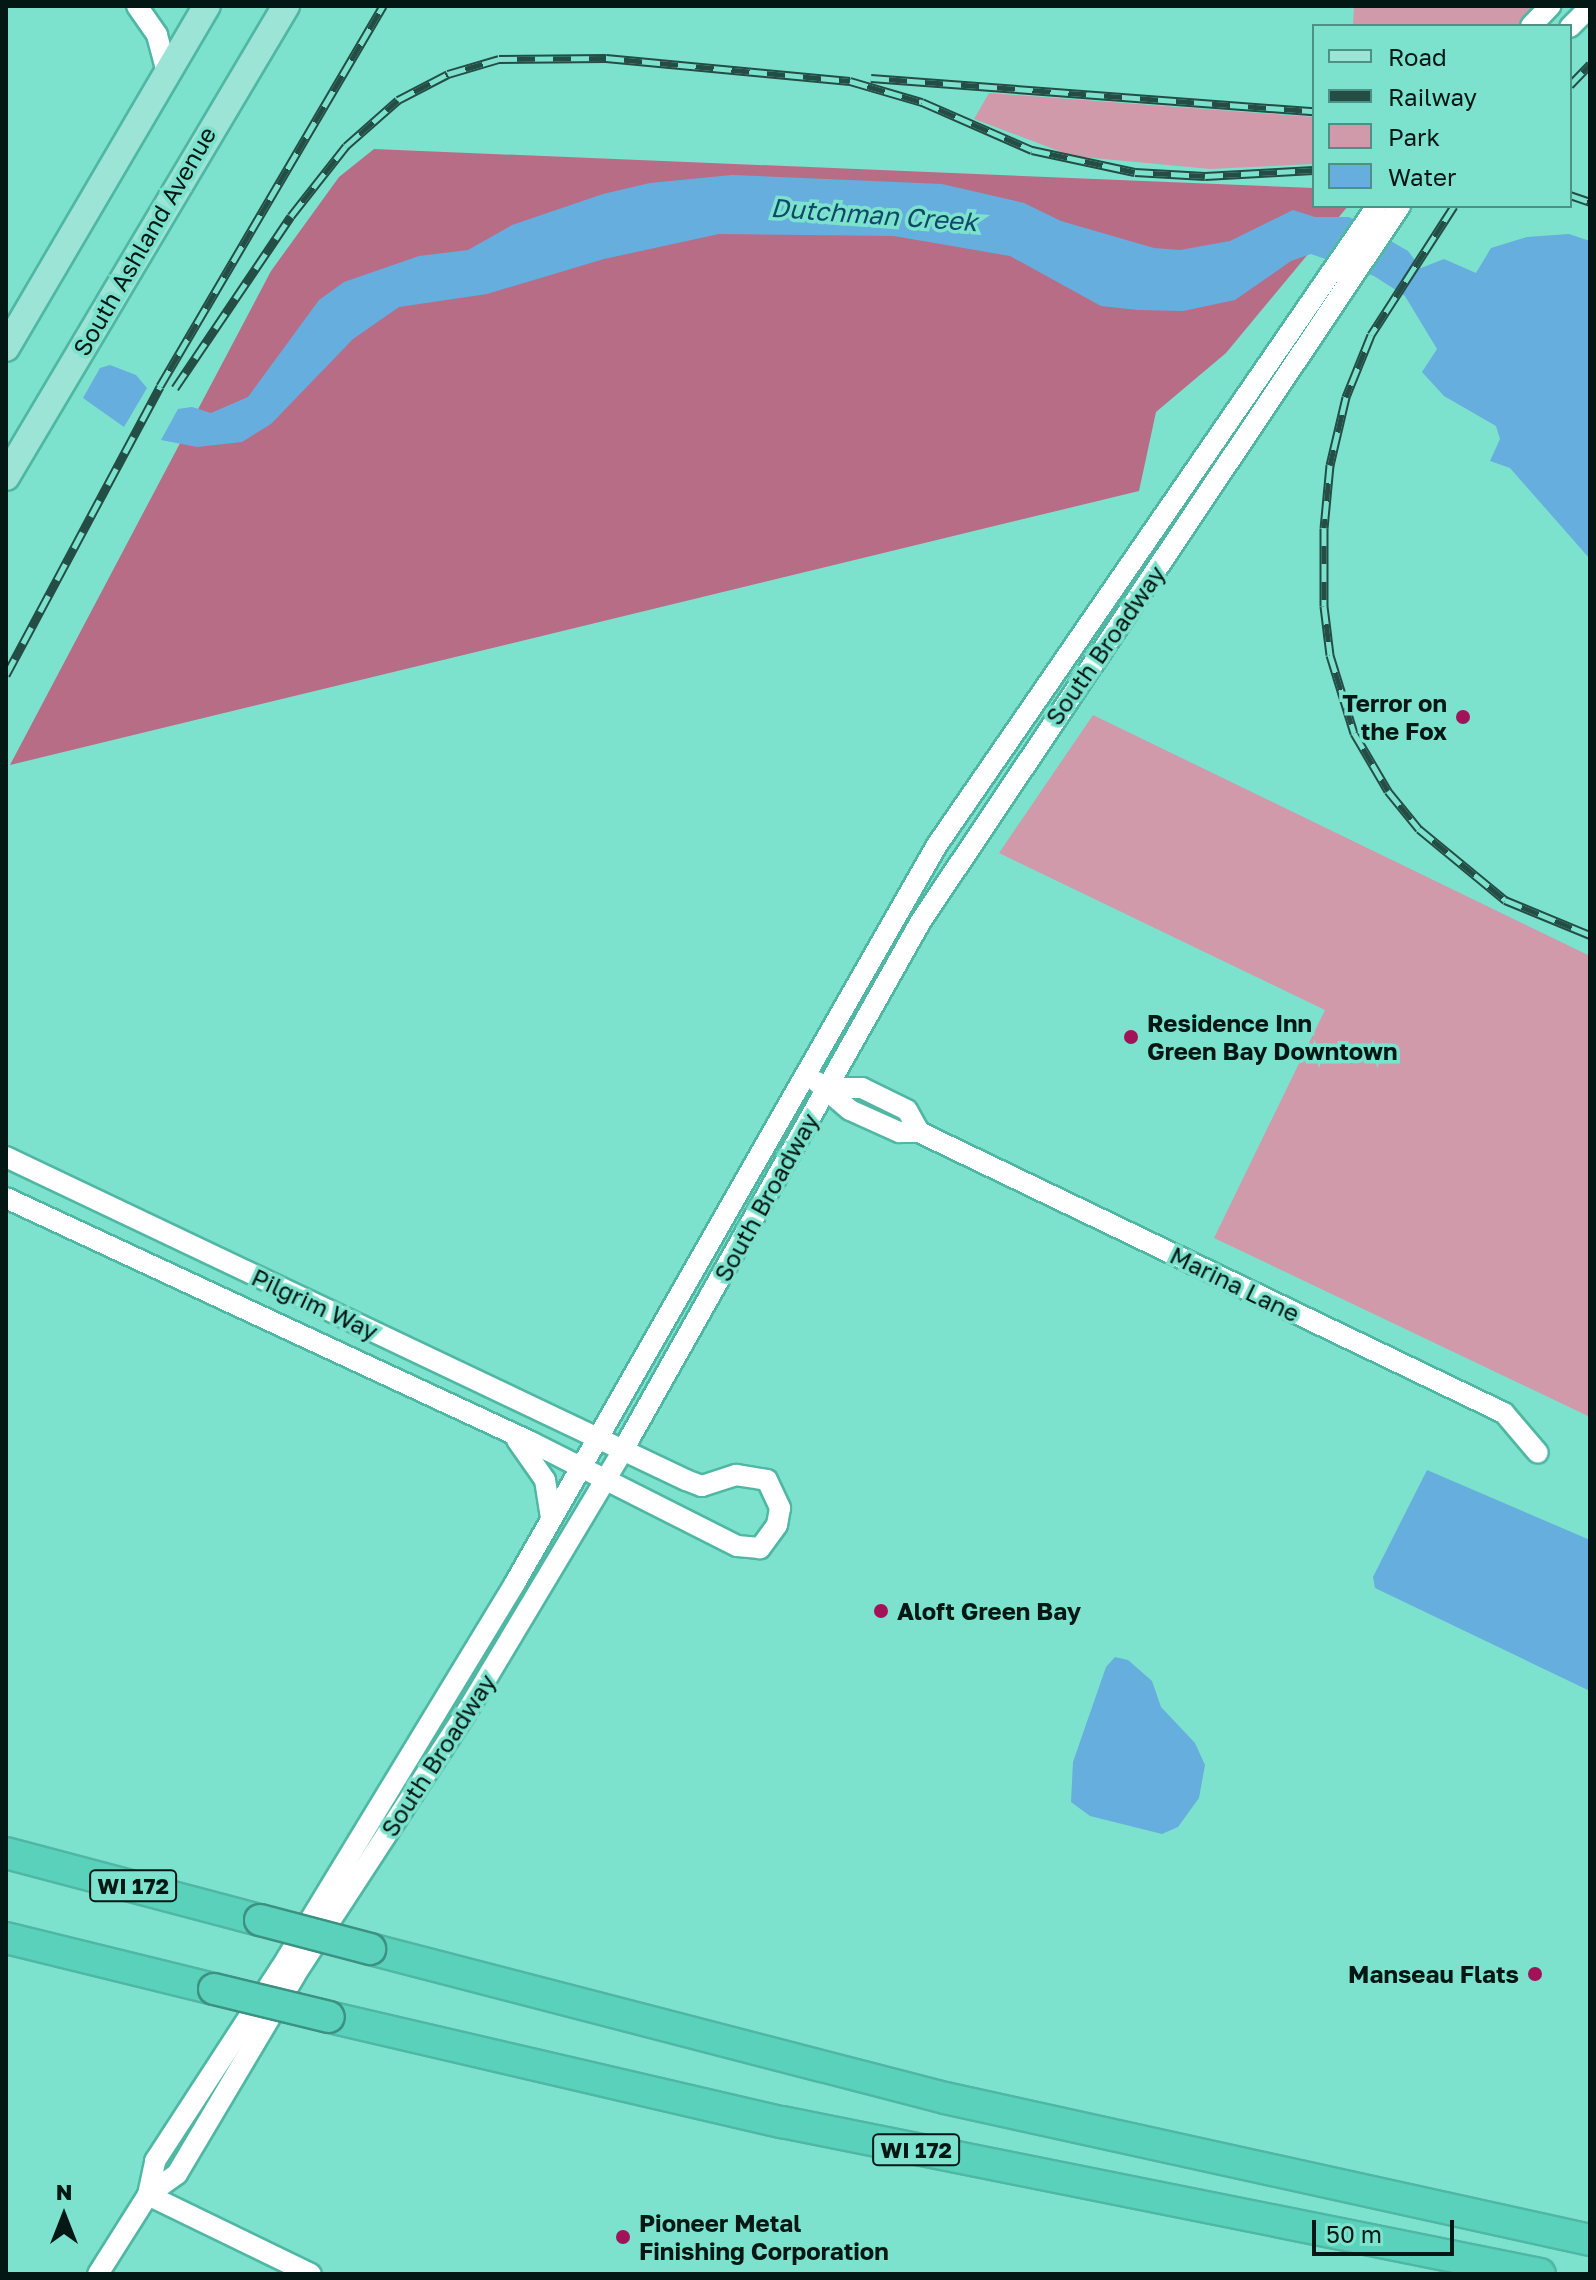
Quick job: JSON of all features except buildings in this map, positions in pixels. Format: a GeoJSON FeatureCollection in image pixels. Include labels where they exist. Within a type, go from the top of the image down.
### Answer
{"type":"FeatureCollection","features":[{"type":"Feature","properties":{"kind":"highway","name":"WI 172"},"geometry":{"type":"LineString","coordinates":[[6,1853],[945,2098],[1590,2240]]}},
{"type":"Feature","properties":{"kind":"highway","name":"WI 172"},"geometry":{"type":"LineString","coordinates":[[6,1938],[329,2017],[828,2132],[1540,2274]]}},
{"type":"Feature","properties":{"kind":"main road"},"geometry":{"type":"LineString","coordinates":[[6,348],[207,6]]}},
{"type":"Feature","properties":{"kind":"main road","name":"South Ashland Avenue"},"geometry":{"type":"LineString","coordinates":[[6,477],[286,6]]}},
{"type":"Feature","properties":{"kind":"street"},"geometry":{"type":"LineString","coordinates":[[137,6],[157,35],[167,73]]}},
{"type":"Feature","properties":{"kind":"street"},"geometry":{"type":"LineString","coordinates":[[1533,24],[1550,6]]}},
{"type":"Feature","properties":{"kind":"street"},"geometry":{"type":"LineString","coordinates":[[1572,25],[1590,7]]}},
{"type":"Feature","properties":{"kind":"street","name":"South Broadway"},"geometry":{"type":"LineString","coordinates":[[148,2195],[177,2174],[605,1481],[921,921],[1019,770],[1250,432],[1377,216],[1395,208]]}},
{"type":"Feature","properties":{"kind":"street","name":"South Broadway"},"geometry":{"type":"LineString","coordinates":[[98,2274],[148,2195],[155,2161],[281,1968],[551,1518],[802,1075],[937,845],[1344,270]]}},
{"type":"Feature","properties":{"kind":"street","name":"Marina Lane"},"geometry":{"type":"LineString","coordinates":[[802,1075],[827,1088],[862,1088],[907,1110],[919,1132],[1504,1413],[1538,1453]]}},
{"type":"Feature","properties":{"kind":"street","name":"Pilgrim Way"},"geometry":{"type":"LineString","coordinates":[[6,1157],[702,1486],[736,1475],[767,1480],[780,1508],[770,1541],[760,1548],[737,1546],[580,1466],[517,1440],[6,1198]]}},
{"type":"Feature","properties":{"kind":"street"},"geometry":{"type":"LineString","coordinates":[[517,1440],[545,1480],[551,1518]]}},
{"type":"Feature","properties":{"kind":"street"},"geometry":{"type":"LineString","coordinates":[[148,2195],[311,2274]]}},
{"type":"Feature","properties":{"kind":"green space"},"geometry":{"type":"Polygon","coordinates":[[[1354,6],[1537,6],[1521,24],[1353,24],[1354,6]]]}},
{"type":"Feature","properties":{"kind":"green space"},"geometry":{"type":"Polygon","coordinates":[[[989,93],[1312,117],[1312,164],[1210,169],[1072,156],[974,119],[989,93]]]}},
{"type":"Feature","properties":{"kind":"green space"},"geometry":{"type":"Polygon","coordinates":[[[1093,715],[1590,956],[1590,1417],[1214,1238],[1325,1010],[999,853],[1093,715]]]}},
{"type":"Feature","properties":{"kind":"shaded area"},"geometry":{"type":"Polygon","coordinates":[[[374,149],[1312,188],[1312,208],[1346,208],[1226,353],[1156,412],[1139,491],[10,765],[271,271],[339,177],[374,149]]]}},
{"type":"Feature","properties":{"kind":"water","name":"Dutchman Creek"},"geometry":{"type":"Polygon","coordinates":[[[732,175],[942,184],[1024,203],[1061,221],[1154,248],[1180,250],[1230,241],[1293,210],[1315,217],[1349,217],[1408,251],[1421,268],[1444,259],[1476,273],[1491,248],[1527,237],[1569,234],[1590,241],[1590,559],[1510,468],[1490,461],[1500,439],[1496,426],[1444,396],[1422,372],[1437,349],[1405,296],[1374,276],[1311,254],[1291,261],[1235,300],[1183,311],[1138,310],[1101,306],[1010,256],[894,236],[719,234],[604,259],[487,294],[399,307],[353,339],[271,424],[242,442],[197,447],[161,440],[178,409],[192,407],[211,413],[248,397],[319,300],[344,282],[419,256],[468,250],[512,225],[603,194],[650,183],[732,175]]]}},
{"type":"Feature","properties":{"kind":"water"},"geometry":{"type":"Polygon","coordinates":[[[110,365],[136,375],[147,388],[124,427],[83,398],[100,368],[110,365]]]}},
{"type":"Feature","properties":{"kind":"water"},"geometry":{"type":"Polygon","coordinates":[[[1427,1470],[1590,1540],[1590,1691],[1375,1588],[1373,1577],[1427,1470]]]}},
{"type":"Feature","properties":{"kind":"water"},"geometry":{"type":"Polygon","coordinates":[[[1115,1657],[1128,1660],[1152,1681],[1161,1707],[1195,1743],[1205,1765],[1199,1798],[1178,1827],[1162,1834],[1090,1816],[1071,1802],[1073,1762],[1106,1667],[1115,1657]]]}},
{"type":"Feature","properties":{"kind":"railway"},"geometry":{"type":"LineString","coordinates":[[6,675],[160,386],[383,6]]}},
{"type":"Feature","properties":{"kind":"railway"},"geometry":{"type":"LineString","coordinates":[[175,388],[291,216],[346,146],[398,100],[448,74],[499,59],[606,58],[850,81],[922,102],[1032,150],[1135,172],[1205,176],[1312,170]]}},
{"type":"Feature","properties":{"kind":"railway"},"geometry":{"type":"LineString","coordinates":[[1572,83],[1590,64]]}},
{"type":"Feature","properties":{"kind":"railway"},"geometry":{"type":"LineString","coordinates":[[871,78],[1312,111]]}},
{"type":"Feature","properties":{"kind":"railway"},"geometry":{"type":"LineString","coordinates":[[1572,196],[1590,202]]}},
{"type":"Feature","properties":{"kind":"railway"},"geometry":{"type":"LineString","coordinates":[[1453,208],[1371,335],[1346,397],[1330,465],[1324,528],[1324,606],[1330,655],[1354,733],[1388,791],[1419,829],[1505,900],[1590,935]]}},
{"type":"Feature","properties":{"kind":"place","name":"Terror on the Fox"},"geometry":{"type":"Point","coordinates":[1463,717]}},
{"type":"Feature","properties":{"kind":"place","name":"Residence Inn Green Bay Downtown"},"geometry":{"type":"Point","coordinates":[1131,1037]}},
{"type":"Feature","properties":{"kind":"place","name":"Aloft Green Bay"},"geometry":{"type":"Point","coordinates":[881,1611]}},
{"type":"Feature","properties":{"kind":"place","name":"Manseau Flats"},"geometry":{"type":"Point","coordinates":[1535,1974]}},
{"type":"Feature","properties":{"kind":"place","name":"Pioneer Metal Finishing Corporation"},"geometry":{"type":"Point","coordinates":[623,2237]}}]}
